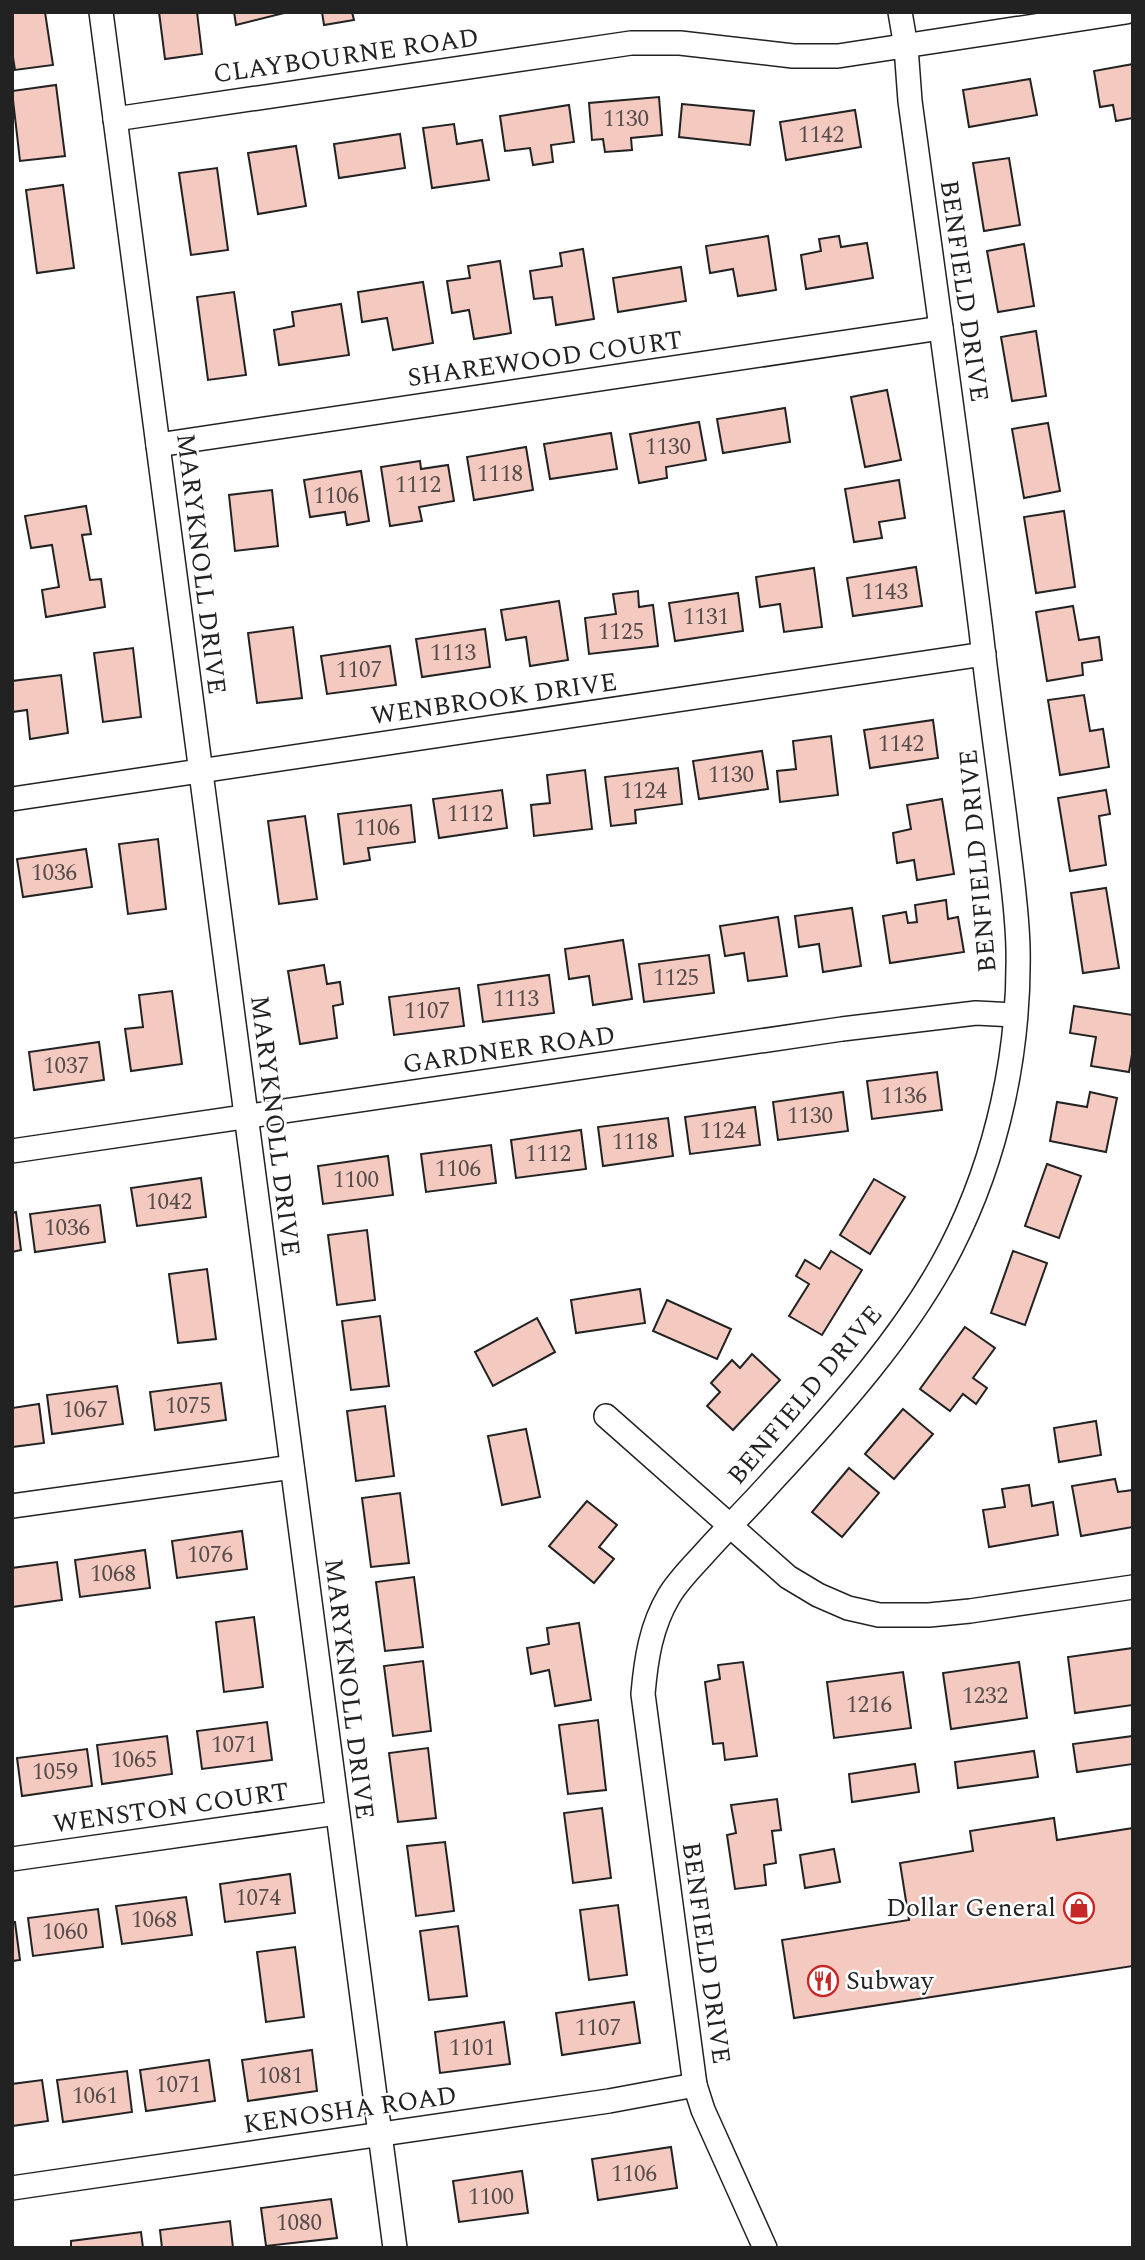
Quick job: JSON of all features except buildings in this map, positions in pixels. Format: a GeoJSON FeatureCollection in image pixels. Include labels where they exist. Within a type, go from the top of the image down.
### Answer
{"type":"FeatureCollection","features":[{"type":"Feature","properties":{"kind":"street","name":"MARYKNOLL DRIVE"},"geometry":{"type":"LineString","coordinates":[[101,12],[394,2248]]}},
{"type":"Feature","properties":{"kind":"street","name":"BENFIELD DRIVE"},"geometry":{"type":"LineString","coordinates":[[765,2248],[703,2110],[695,2085],[643,1695],[646,1659],[654,1626],[669,1596],[686,1573],[774,1479],[876,1363],[933,1281],[972,1202],[990,1151],[1010,1067],[1015,1014],[1018,948],[1015,901],[900,12]]}},
{"type":"Feature","properties":{"kind":"street","name":"CLAYBOURNE ROAD"},"geometry":{"type":"LineString","coordinates":[[115,119],[631,43],[680,43],[793,57],[838,56],[1126,12]]}},
{"type":"Feature","properties":{"kind":"street","name":"SHAREWOOD COURT"},"geometry":{"type":"LineString","coordinates":[[158,445],[941,328]]}},
{"type":"Feature","properties":{"kind":"street","name":"WENBROOK DRIVE"},"geometry":{"type":"LineString","coordinates":[[12,799],[984,654]]}},
{"type":"Feature","properties":{"kind":"street","name":"GARDNER ROAD"},"geometry":{"type":"LineString","coordinates":[[12,1150],[842,1029],[976,1013],[1015,1014]]}},
{"type":"Feature","properties":{"kind":"street"},"geometry":{"type":"LineString","coordinates":[[606,1416],[788,1577],[818,1595],[848,1608],[879,1615],[929,1615],[1133,1587]]}},
{"type":"Feature","properties":{"kind":"street"},"geometry":{"type":"LineString","coordinates":[[12,1506],[292,1467]]}},
{"type":"Feature","properties":{"kind":"street","name":"WENSTON COURT"},"geometry":{"type":"LineString","coordinates":[[12,1859],[337,1813]]}},
{"type":"Feature","properties":{"kind":"street","name":"KENOSHA ROAD"},"geometry":{"type":"LineString","coordinates":[[12,2188],[609,2101],[695,2085]]}},
{"type":"Feature","properties":{"kind":"place","name":"Dollar General"},"geometry":{"type":"Point","coordinates":[1079,1908]}},
{"type":"Feature","properties":{"kind":"place","name":"Subway"},"geometry":{"type":"Point","coordinates":[823,1981]}}]}
